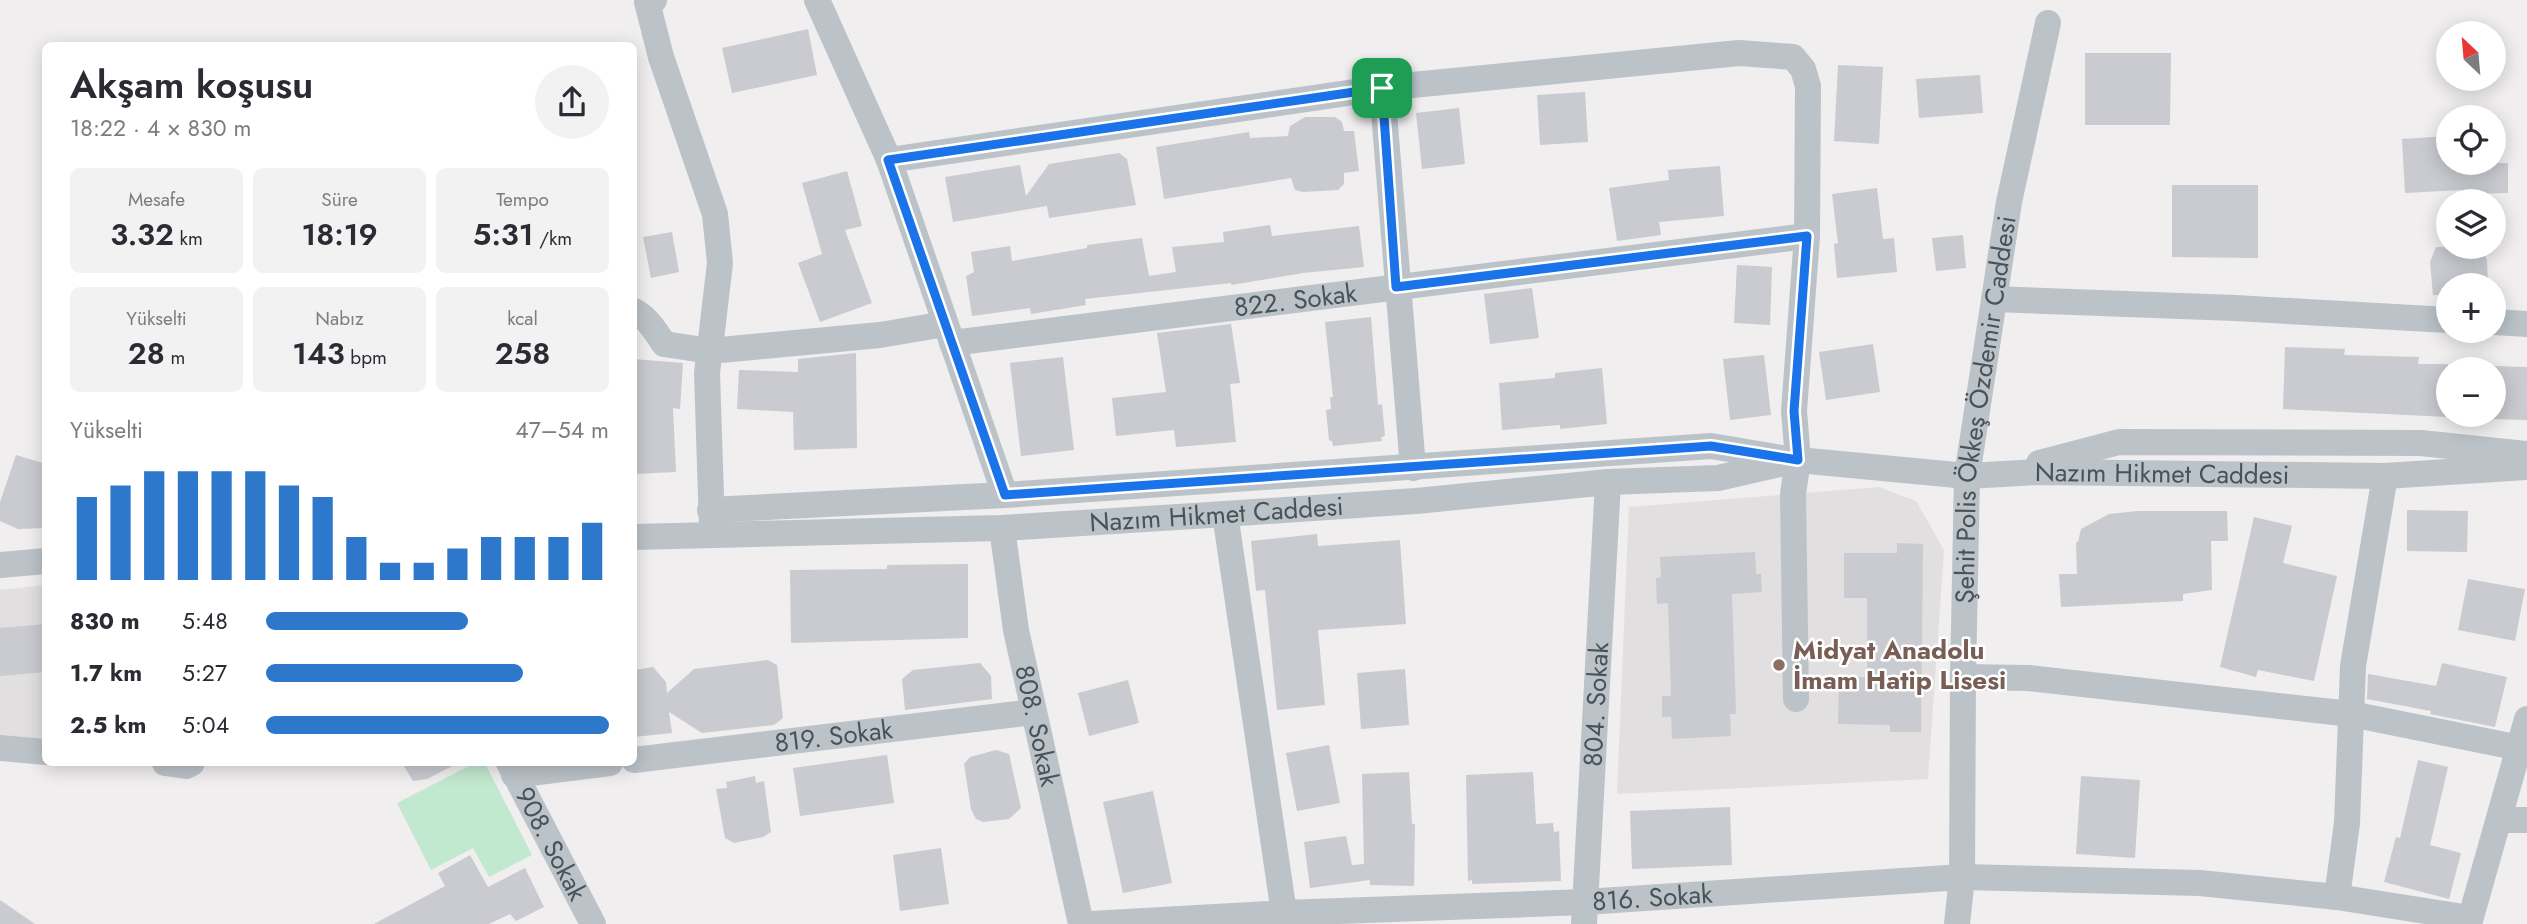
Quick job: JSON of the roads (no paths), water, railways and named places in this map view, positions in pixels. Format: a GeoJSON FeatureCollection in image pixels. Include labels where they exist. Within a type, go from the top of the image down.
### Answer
{"type":"FeatureCollection","features":[{"type":"Feature","properties":{"kind":"street"},"geometry":{"type":"LineString","coordinates":[[654,0],[647,2],[662,57],[715,215],[720,263],[707,373],[712,523]]}},
{"type":"Feature","properties":{"kind":"street"},"geometry":{"type":"LineString","coordinates":[[817,0],[888,160],[1005,495]]}},
{"type":"Feature","properties":{"kind":"street","name":"Şehit Polis Ökkeş Özdemir Caddesi"},"geometry":{"type":"LineString","coordinates":[[1957,924],[1962,877],[1967,475],[2008,202],[2048,23]]}},
{"type":"Feature","properties":{"kind":"street"},"geometry":{"type":"LineString","coordinates":[[888,160],[1382,88],[1739,54],[1793,57],[1803,69],[1808,86],[1807,236],[1794,411],[1798,460],[1793,494],[1796,699]]}},
{"type":"Feature","properties":{"kind":"street"},"geometry":{"type":"LineString","coordinates":[[1382,88],[1396,287],[1413,468]]}},
{"type":"Feature","properties":{"kind":"street","name":"822. Sokak"},"geometry":{"type":"LineString","coordinates":[[637,312],[664,344],[710,351],[880,335],[949,333],[1396,287],[1807,236]]}},
{"type":"Feature","properties":{"kind":"street"},"geometry":{"type":"LineString","coordinates":[[1994,299],[2436,319]]}},
{"type":"Feature","properties":{"kind":"street"},"geometry":{"type":"LineString","coordinates":[[2506,323],[2527,324]]}},
{"type":"Feature","properties":{"kind":"street"},"geometry":{"type":"LineString","coordinates":[[1994,474],[2119,442],[2421,443],[2527,454]]}},
{"type":"Feature","properties":{"kind":"street","name":"Nazım Hikmet Caddesi"},"geometry":{"type":"LineString","coordinates":[[637,536],[712,523],[1005,495],[1711,446],[1798,460],[1967,475],[2038,472],[2385,476],[2527,467]]}},
{"type":"Feature","properties":{"kind":"street","name":"Nazım Hikmet Caddesi"},"geometry":{"type":"LineString","coordinates":[[712,523],[1002,528],[1416,501],[1608,482],[1718,478],[1798,460]]}},
{"type":"Feature","properties":{"kind":"street"},"geometry":{"type":"LineString","coordinates":[[2337,897],[2347,823],[2353,666],[2385,476]]}},
{"type":"Feature","properties":{"kind":"street","name":"804. Sokak"},"geometry":{"type":"LineString","coordinates":[[1584,913],[1608,482]]}},
{"type":"Feature","properties":{"kind":"street"},"geometry":{"type":"LineString","coordinates":[[1225,514],[1284,913]]}},
{"type":"Feature","properties":{"kind":"street","name":"808. Sokak"},"geometry":{"type":"LineString","coordinates":[[1002,528],[1016,630],[1081,924]]}},
{"type":"Feature","properties":{"kind":"street"},"geometry":{"type":"LineString","coordinates":[[0,565],[42,561]]}},
{"type":"Feature","properties":{"kind":"street"},"geometry":{"type":"LineString","coordinates":[[1963,677],[2028,678],[2351,714],[2520,748]]}},
{"type":"Feature","properties":{"kind":"street","name":"819. Sokak"},"geometry":{"type":"LineString","coordinates":[[637,760],[1033,712]]}},
{"type":"Feature","properties":{"kind":"street"},"geometry":{"type":"LineString","coordinates":[[2470,921],[2527,719]]}},
{"type":"Feature","properties":{"kind":"street"},"geometry":{"type":"LineString","coordinates":[[0,748],[42,752]]}},
{"type":"Feature","properties":{"kind":"street"},"geometry":{"type":"LineString","coordinates":[[512,769],[561,766]]}},
{"type":"Feature","properties":{"kind":"street","name":"908. Sokak"},"geometry":{"type":"LineString","coordinates":[[512,769],[593,924]]}},
{"type":"Feature","properties":{"kind":"street"},"geometry":{"type":"LineString","coordinates":[[2500,820],[2527,820]]}},
{"type":"Feature","properties":{"kind":"street","name":"816. Sokak"},"geometry":{"type":"LineString","coordinates":[[1091,924],[1284,913],[1584,913],[1962,877],[2200,883],[2337,897],[2470,921]]}},
{"type":"Feature","properties":{"kind":"place","name":"Midyat Anadolu İmam Hatip Lisesi"},"geometry":{"type":"Point","coordinates":[1779,665]}}]}
